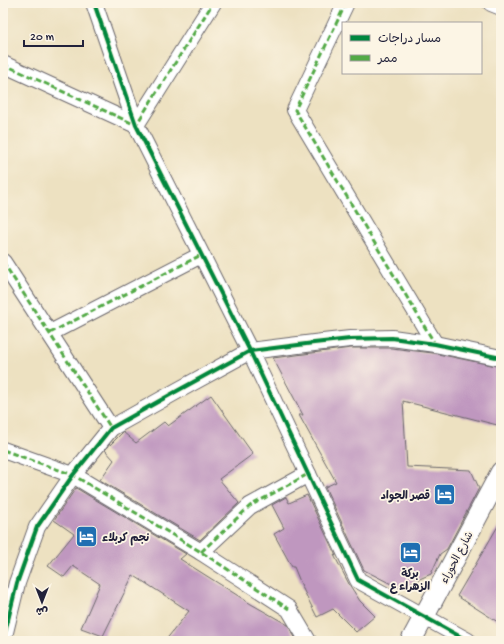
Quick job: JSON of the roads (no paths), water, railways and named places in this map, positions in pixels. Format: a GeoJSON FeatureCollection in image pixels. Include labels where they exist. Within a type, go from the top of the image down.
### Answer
{"type":"FeatureCollection","features":[{"type":"Feature","properties":{"kind":"street"},"geometry":{"type":"LineString","coordinates":[[94,3],[136,125],[250,351],[358,580],[468,641]]}},
{"type":"Feature","properties":{"kind":"street"},"geometry":{"type":"LineString","coordinates":[[136,125],[213,3]]}},
{"type":"Feature","properties":{"kind":"street"},"geometry":{"type":"LineString","coordinates":[[346,3],[295,110],[436,344]]}},
{"type":"Feature","properties":{"kind":"street"},"geometry":{"type":"LineString","coordinates":[[491,3],[501,6]]}},
{"type":"Feature","properties":{"kind":"street"},"geometry":{"type":"LineString","coordinates":[[3,64],[136,125]]}},
{"type":"Feature","properties":{"kind":"street"},"geometry":{"type":"LineString","coordinates":[[50,334],[201,255]]}},
{"type":"Feature","properties":{"kind":"street"},"geometry":{"type":"LineString","coordinates":[[3,262],[111,428]]}},
{"type":"Feature","properties":{"kind":"street"},"geometry":{"type":"LineString","coordinates":[[5,632],[17,583],[37,527],[73,475],[111,428],[250,351],[350,339],[392,338],[436,344],[501,358]]}},
{"type":"Feature","properties":{"kind":"street"},"geometry":{"type":"LineString","coordinates":[[3,450],[73,475],[201,552],[289,609],[308,641]]}},
{"type":"Feature","properties":{"kind":"street"},"geometry":{"type":"LineString","coordinates":[[201,552],[250,506],[308,474]]}},
{"type":"Feature","properties":{"kind":"street","name":"شارع الحوراء"},"geometry":{"type":"LineString","coordinates":[[411,641],[500,475]]}},
{"type":"Feature","properties":{"kind":"place","name":"قصر الجواد"},"geometry":{"type":"Point","coordinates":[445,495]}},
{"type":"Feature","properties":{"kind":"place","name":"نجم كربلاء"},"geometry":{"type":"Point","coordinates":[87,537]}},
{"type":"Feature","properties":{"kind":"place","name":"بركة الزهراء ع"},"geometry":{"type":"Point","coordinates":[410,553]}}]}
